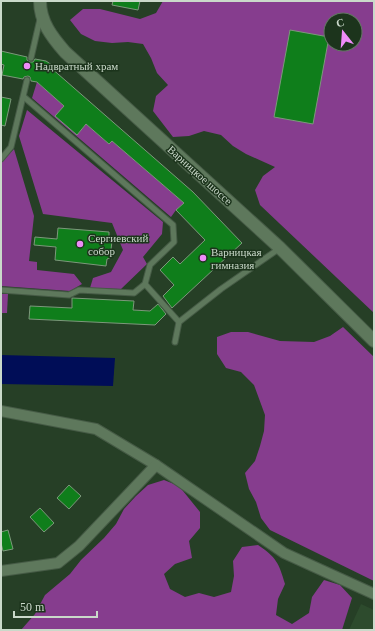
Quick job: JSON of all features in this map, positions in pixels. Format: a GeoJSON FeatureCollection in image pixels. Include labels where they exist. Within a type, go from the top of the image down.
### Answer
{"type":"FeatureCollection","features":[{"type":"Feature","properties":{"kind":"street","name":"Варницкое шоссе"},"geometry":{"type":"LineString","coordinates":[[40,1],[42,14],[50,32],[65,52],[280,248],[374,341]]}},
{"type":"Feature","properties":{"kind":"street"},"geometry":{"type":"LineString","coordinates":[[1,411],[96,429],[156,464],[284,553],[374,594]]}},
{"type":"Feature","properties":{"kind":"street"},"geometry":{"type":"LineString","coordinates":[[1,571],[58,563],[80,546],[156,464]]}},
{"type":"Feature","properties":{"kind":"lane"},"geometry":{"type":"LineString","coordinates":[[31,58],[42,14]]}},
{"type":"Feature","properties":{"kind":"lane"},"geometry":{"type":"LineString","coordinates":[[1,159],[12,147],[27,80]]}},
{"type":"Feature","properties":{"kind":"lane"},"geometry":{"type":"LineString","coordinates":[[1,290],[69,295],[79,290],[134,293],[145,284],[150,265],[174,242],[172,225],[24,97]]}},
{"type":"Feature","properties":{"kind":"lane"},"geometry":{"type":"LineString","coordinates":[[176,342],[179,322],[220,289],[280,248]]}},
{"type":"Feature","properties":{"kind":"lane"},"geometry":{"type":"LineString","coordinates":[[145,284],[179,322]]}},
{"type":"Feature","properties":{"kind":"shaded area"},"geometry":{"type":"Polygon","coordinates":[[[163,1],[374,1],[374,313],[260,205],[255,190],[263,176],[275,167],[246,154],[233,146],[221,135],[204,131],[189,136],[173,137],[153,111],[156,96],[168,85],[157,73],[143,44],[95,41],[81,34],[70,20],[83,9],[100,9],[140,19],[156,13],[163,1]]]}},
{"type":"Feature","properties":{"kind":"shaded area"},"geometry":{"type":"Polygon","coordinates":[[[37,82],[64,106],[77,135],[86,124],[109,144],[112,141],[184,203],[171,217],[32,98],[37,82]]]}},
{"type":"Feature","properties":{"kind":"shaded area"},"geometry":{"type":"Polygon","coordinates":[[[27,110],[163,222],[162,234],[143,257],[147,264],[121,289],[90,288],[93,278],[111,272],[123,250],[112,223],[43,214],[19,136],[27,110]]]}},
{"type":"Feature","properties":{"kind":"shaded area"},"geometry":{"type":"Polygon","coordinates":[[[14,149],[34,216],[29,261],[37,262],[37,270],[74,274],[82,284],[70,291],[1,286],[1,163],[14,149]]]}},
{"type":"Feature","properties":{"kind":"shaded area"},"geometry":{"type":"Polygon","coordinates":[[[1,294],[8,294],[7,313],[1,313],[1,294]]]}},
{"type":"Feature","properties":{"kind":"shaded area"},"geometry":{"type":"Polygon","coordinates":[[[343,327],[374,357],[374,581],[270,530],[261,518],[256,502],[249,489],[245,473],[255,461],[264,431],[265,415],[254,385],[241,372],[226,368],[217,354],[217,337],[231,332],[248,332],[280,341],[314,342],[330,336],[343,327]]]}},
{"type":"Feature","properties":{"kind":"shaded area"},"geometry":{"type":"Polygon","coordinates":[[[1,355],[115,358],[113,386],[1,384],[1,355]]]}},
{"type":"Feature","properties":{"kind":"shaded area"},"geometry":{"type":"Polygon","coordinates":[[[164,480],[179,486],[200,512],[200,528],[189,541],[192,558],[175,564],[164,574],[170,589],[185,597],[199,593],[214,597],[231,592],[234,576],[233,561],[242,547],[258,545],[269,553],[276,561],[285,584],[278,599],[276,615],[292,624],[309,613],[312,597],[324,580],[340,585],[352,598],[342,630],[21,630],[35,614],[45,595],[70,574],[81,560],[104,538],[116,524],[124,509],[136,496],[148,485],[164,480]]]}},
{"type":"Feature","properties":{"kind":"shaded area"},"geometry":{"type":"Polygon","coordinates":[[[361,604],[374,610],[374,630],[349,630],[361,604]]]}},
{"type":"Feature","properties":{"kind":"building"},"geometry":{"type":"Polygon","coordinates":[[[113,1],[140,1],[138,10],[112,5],[113,1]]]}},
{"type":"Feature","properties":{"kind":"building"},"geometry":{"type":"Polygon","coordinates":[[[290,30],[323,36],[323,52],[326,52],[313,124],[274,117],[290,30]]]}},
{"type":"Feature","properties":{"kind":"building"},"geometry":{"type":"Polygon","coordinates":[[[1,51],[27,57],[27,60],[30,62],[33,62],[35,59],[46,61],[52,65],[50,67],[193,192],[242,243],[172,308],[163,296],[174,285],[160,270],[173,257],[180,264],[205,240],[176,210],[184,203],[112,141],[109,144],[86,124],[77,135],[55,116],[64,106],[37,82],[31,81],[30,77],[24,77],[23,79],[2,75],[4,65],[1,64],[1,51]]]}},
{"type":"Feature","properties":{"kind":"building"},"geometry":{"type":"Polygon","coordinates":[[[1,97],[11,99],[5,126],[1,125],[1,97]]]}},
{"type":"Feature","properties":{"kind":"building","name":"Сергиевский собор"},"geometry":{"type":"Polygon","coordinates":[[[58,228],[109,232],[109,240],[112,241],[110,258],[107,259],[106,266],[55,260],[56,247],[34,245],[35,237],[57,239],[58,228]]]}},
{"type":"Feature","properties":{"kind":"building"},"geometry":{"type":"Polygon","coordinates":[[[72,298],[134,301],[133,310],[150,311],[158,304],[166,314],[155,325],[29,319],[30,306],[72,308],[72,298]]]}},
{"type":"Feature","properties":{"kind":"building"},"geometry":{"type":"Polygon","coordinates":[[[69,485],[81,496],[69,509],[57,498],[69,485]]]}},
{"type":"Feature","properties":{"kind":"building"},"geometry":{"type":"Polygon","coordinates":[[[40,508],[54,523],[44,532],[30,517],[40,508]]]}},
{"type":"Feature","properties":{"kind":"building"},"geometry":{"type":"Polygon","coordinates":[[[8,530],[13,549],[3,551],[1,532],[8,530]]]}},
{"type":"Feature","properties":{"kind":"place","name":"Надвратный храм"},"geometry":{"type":"Point","coordinates":[27,66]}},
{"type":"Feature","properties":{"kind":"place","name":"Сергиевский собор"},"geometry":{"type":"Point","coordinates":[80,244]}},
{"type":"Feature","properties":{"kind":"place","name":"Варницкая гимназия"},"geometry":{"type":"Point","coordinates":[203,258]}}]}
